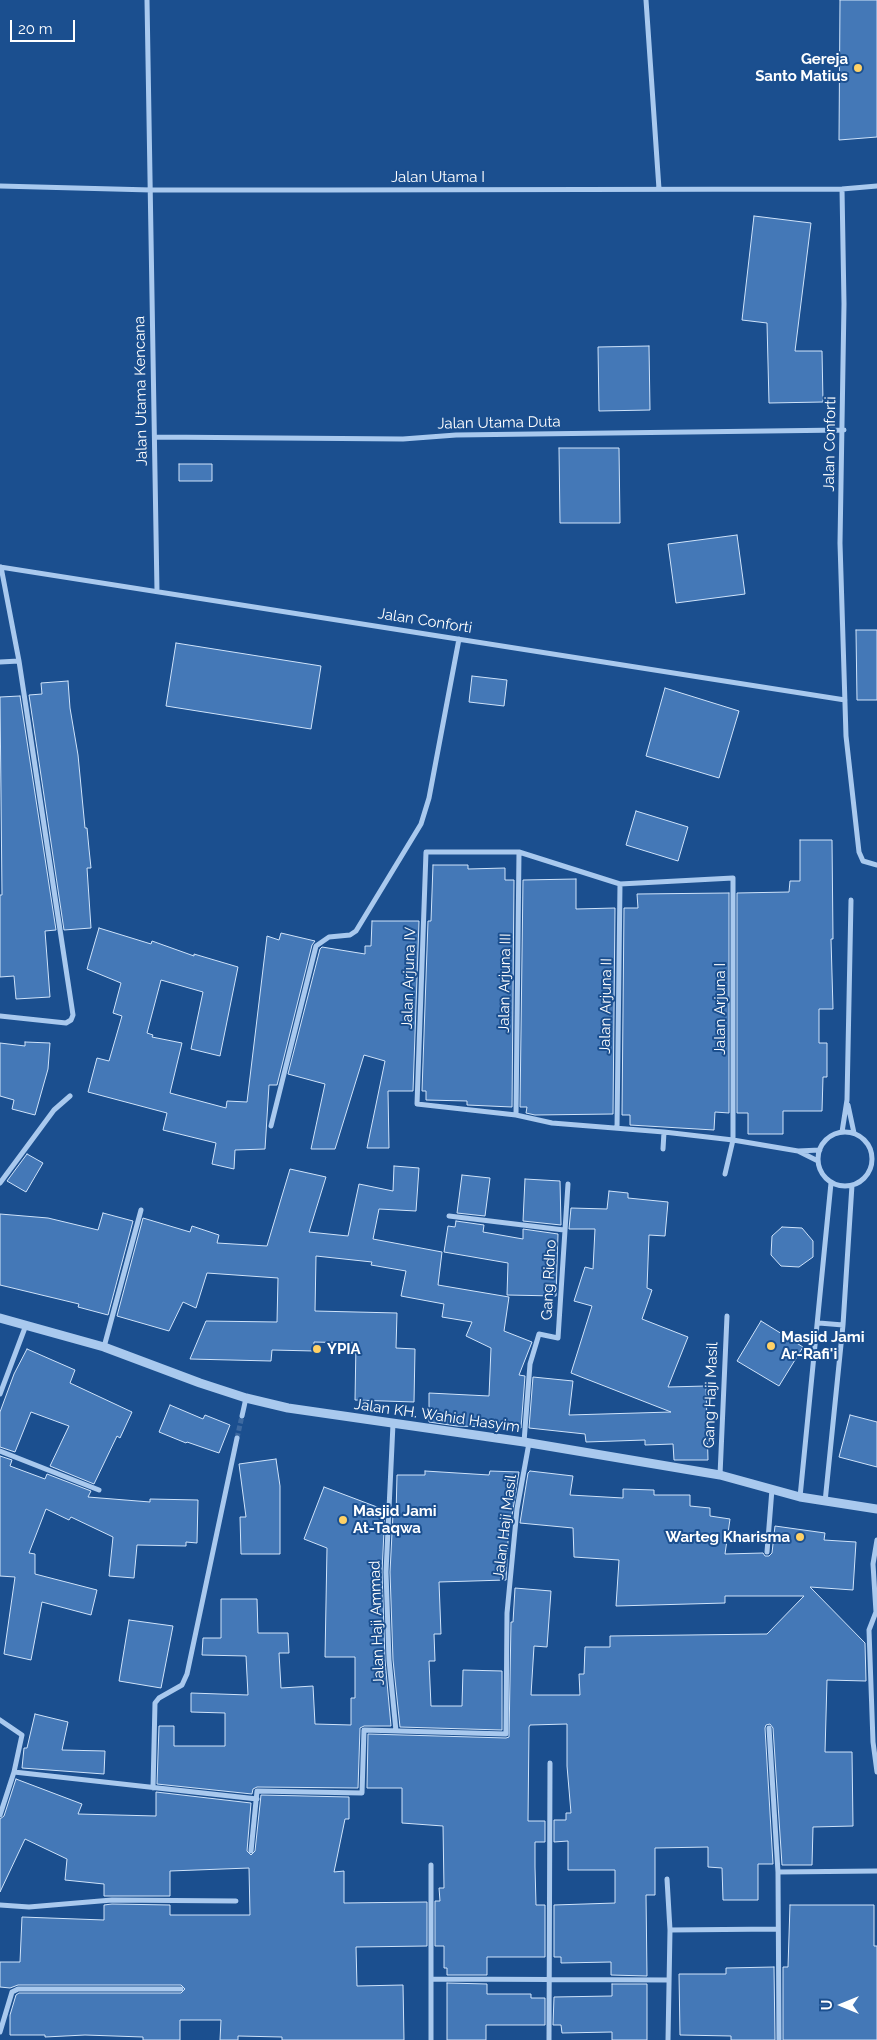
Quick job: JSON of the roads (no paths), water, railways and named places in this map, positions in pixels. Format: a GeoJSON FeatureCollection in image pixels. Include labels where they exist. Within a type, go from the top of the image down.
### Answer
{"type":"FeatureCollection","features":[{"type":"Feature","properties":{"kind":"street","name":"Jalan Utama Kencana"},"geometry":{"type":"LineString","coordinates":[[147,0],[157,591]]}},
{"type":"Feature","properties":{"kind":"street"},"geometry":{"type":"LineString","coordinates":[[646,0],[659,189]]}},
{"type":"Feature","properties":{"kind":"street","name":"Jalan Utama I"},"geometry":{"type":"LineString","coordinates":[[0,186],[151,190],[842,189],[877,186]]}},
{"type":"Feature","properties":{"kind":"street","name":"Jalan Conforti"},"geometry":{"type":"LineString","coordinates":[[842,189],[844,430],[840,543],[846,736],[859,852],[863,862],[877,865]]}},
{"type":"Feature","properties":{"kind":"street","name":"Jalan Utama Duta"},"geometry":{"type":"LineString","coordinates":[[155,437],[403,439],[456,435],[844,430]]}},
{"type":"Feature","properties":{"kind":"street"},"geometry":{"type":"LineString","coordinates":[[0,567],[19,660],[73,1015],[71,1020],[66,1023],[0,1016]]}},
{"type":"Feature","properties":{"kind":"street","name":"Jalan Conforti"},"geometry":{"type":"LineString","coordinates":[[0,567],[845,700]]}},
{"type":"Feature","properties":{"kind":"street"},"geometry":{"type":"LineString","coordinates":[[271,1126],[316,946],[329,937],[350,934],[356,931],[420,824],[429,798],[459,639]]}},
{"type":"Feature","properties":{"kind":"street"},"geometry":{"type":"LineString","coordinates":[[0,662],[19,660]]}},
{"type":"Feature","properties":{"kind":"street","name":"Jalan Arjuna IV"},"geometry":{"type":"LineString","coordinates":[[516,1115],[417,1104],[426,852],[519,852]]}},
{"type":"Feature","properties":{"kind":"street"},"geometry":{"type":"LineString","coordinates":[[519,852],[620,884]]}},
{"type":"Feature","properties":{"kind":"street","name":"Jalan Arjuna III"},"geometry":{"type":"LineString","coordinates":[[516,1115],[519,852]]}},
{"type":"Feature","properties":{"kind":"street","name":"Jalan Arjuna I"},"geometry":{"type":"LineString","coordinates":[[620,884],[733,878],[733,1140],[725,1174]]}},
{"type":"Feature","properties":{"kind":"street","name":"Jalan Arjuna II"},"geometry":{"type":"LineString","coordinates":[[617,1128],[620,884]]}},
{"type":"Feature","properties":{"kind":"street"},"geometry":{"type":"LineString","coordinates":[[842,1132],[847,1100],[851,900]]}},
{"type":"Feature","properties":{"kind":"street"},"geometry":{"type":"LineString","coordinates":[[0,1182],[54,1110],[70,1096]]}},
{"type":"Feature","properties":{"kind":"street"},"geometry":{"type":"LineString","coordinates":[[847,1100],[854,1133]]}},
{"type":"Feature","properties":{"kind":"street"},"geometry":{"type":"LineString","coordinates":[[516,1115],[552,1122],[733,1140],[798,1151],[820,1150]]}},
{"type":"Feature","properties":{"kind":"street"},"geometry":{"type":"LineString","coordinates":[[663,1149],[664,1132]]}},
{"type":"Feature","properties":{"kind":"street"},"geometry":{"type":"LineString","coordinates":[[842,1132],[854,1133],[866,1142],[874,1156],[869,1172],[862,1180],[852,1185],[838,1186],[831,1183],[824,1176],[818,1161],[820,1150],[828,1137],[842,1132]]}},
{"type":"Feature","properties":{"kind":"street"},"geometry":{"type":"LineString","coordinates":[[798,1151],[818,1161]]}},
{"type":"Feature","properties":{"kind":"street"},"geometry":{"type":"LineString","coordinates":[[870,1166],[877,1165]]}},
{"type":"Feature","properties":{"kind":"street"},"geometry":{"type":"LineString","coordinates":[[800,1497],[819,1323],[831,1183]]}},
{"type":"Feature","properties":{"kind":"street","name":"Gang Ridho"},"geometry":{"type":"LineString","coordinates":[[526,1443],[530,1364],[539,1334],[558,1338],[568,1184]]}},
{"type":"Feature","properties":{"kind":"street"},"geometry":{"type":"LineString","coordinates":[[825,1502],[843,1324],[852,1185]]}},
{"type":"Feature","properties":{"kind":"street"},"geometry":{"type":"LineString","coordinates":[[104,1347],[141,1210]]}},
{"type":"Feature","properties":{"kind":"street"},"geometry":{"type":"LineString","coordinates":[[449,1216],[564,1230]]}},
{"type":"Feature","properties":{"kind":"street","name":"Gang Haji Masil"},"geometry":{"type":"LineString","coordinates":[[720,1475],[727,1316]]}},
{"type":"Feature","properties":{"kind":"street","name":"Jalan KH. Wahid Hasyim"},"geometry":{"type":"LineString","coordinates":[[0,1318],[104,1347],[246,1398],[288,1408],[526,1443],[720,1475],[800,1497],[877,1509]]}},
{"type":"Feature","properties":{"kind":"street"},"geometry":{"type":"LineString","coordinates":[[819,1323],[843,1324]]}},
{"type":"Feature","properties":{"kind":"street"},"geometry":{"type":"LineString","coordinates":[[0,1394],[26,1324]]}},
{"type":"Feature","properties":{"kind":"street"},"geometry":{"type":"LineString","coordinates":[[242,1416],[246,1398]]}},
{"type":"Feature","properties":{"kind":"street","name":"Jalan Haji Ammad"},"geometry":{"type":"LineString","coordinates":[[393,1424],[386,1572],[389,1660],[396,1731]]}},
{"type":"Feature","properties":{"kind":"street"},"geometry":{"type":"LineString","coordinates":[[153,1788],[155,1704],[158,1698],[182,1685],[187,1674],[237,1438]]}},
{"type":"Feature","properties":{"kind":"street","name":"Jalan Haji Masil"},"geometry":{"type":"LineString","coordinates":[[396,1731],[506,1734],[508,1613],[517,1509],[526,1443]]}},
{"type":"Feature","properties":{"kind":"street"},"geometry":{"type":"LineString","coordinates":[[0,1451],[99,1490]]}},
{"type":"Feature","properties":{"kind":"street"},"geometry":{"type":"LineString","coordinates":[[767,1552],[772,1489]]}},
{"type":"Feature","properties":{"kind":"street"},"geometry":{"type":"LineString","coordinates":[[877,1540],[872,1564],[877,1612],[869,1630],[877,1772]]}},
{"type":"Feature","properties":{"kind":"street"},"geometry":{"type":"LineString","coordinates":[[0,1720],[22,1735],[14,1772],[0,1815]]}},
{"type":"Feature","properties":{"kind":"street"},"geometry":{"type":"LineString","coordinates":[[769,1728],[778,1872],[779,2040]]}},
{"type":"Feature","properties":{"kind":"street"},"geometry":{"type":"LineString","coordinates":[[251,1851],[257,1791],[362,1793],[364,1730],[396,1731]]}},
{"type":"Feature","properties":{"kind":"street"},"geometry":{"type":"LineString","coordinates":[[549,2040],[550,1763]]}},
{"type":"Feature","properties":{"kind":"street"},"geometry":{"type":"LineString","coordinates":[[14,1772],[257,1799]]}},
{"type":"Feature","properties":{"kind":"street"},"geometry":{"type":"LineString","coordinates":[[431,1865],[431,2040]]}},
{"type":"Feature","properties":{"kind":"street"},"geometry":{"type":"LineString","coordinates":[[778,1872],[877,1871]]}},
{"type":"Feature","properties":{"kind":"street"},"geometry":{"type":"LineString","coordinates":[[667,1879],[670,1930],[668,2040]]}},
{"type":"Feature","properties":{"kind":"street"},"geometry":{"type":"LineString","coordinates":[[0,1905],[29,1907],[112,1900],[236,1901]]}},
{"type":"Feature","properties":{"kind":"street"},"geometry":{"type":"LineString","coordinates":[[670,1930],[778,1929]]}},
{"type":"Feature","properties":{"kind":"street"},"geometry":{"type":"LineString","coordinates":[[432,1978],[668,1980]]}},
{"type":"Feature","properties":{"kind":"street"},"geometry":{"type":"LineString","coordinates":[[0,2032],[12,1992],[18,1988],[181,1988]]}},
{"type":"Feature","properties":{"kind":"tunnel"},"geometry":{"type":"LineString","coordinates":[[237,1438],[242,1416]]}},
{"type":"Feature","properties":{"kind":"place","name":"Gereja Santo Matius"},"geometry":{"type":"Point","coordinates":[858,68]}},
{"type":"Feature","properties":{"kind":"place","name":"Masjid Jami Ar-Rafi'i"},"geometry":{"type":"Point","coordinates":[771,1346]}},
{"type":"Feature","properties":{"kind":"place","name":"YPIA"},"geometry":{"type":"Point","coordinates":[317,1349]}},
{"type":"Feature","properties":{"kind":"place","name":"Masjid Jami At-Taqwa"},"geometry":{"type":"Point","coordinates":[343,1520]}},
{"type":"Feature","properties":{"kind":"place","name":"Warteg Kharisma"},"geometry":{"type":"Point","coordinates":[800,1537]}}]}
